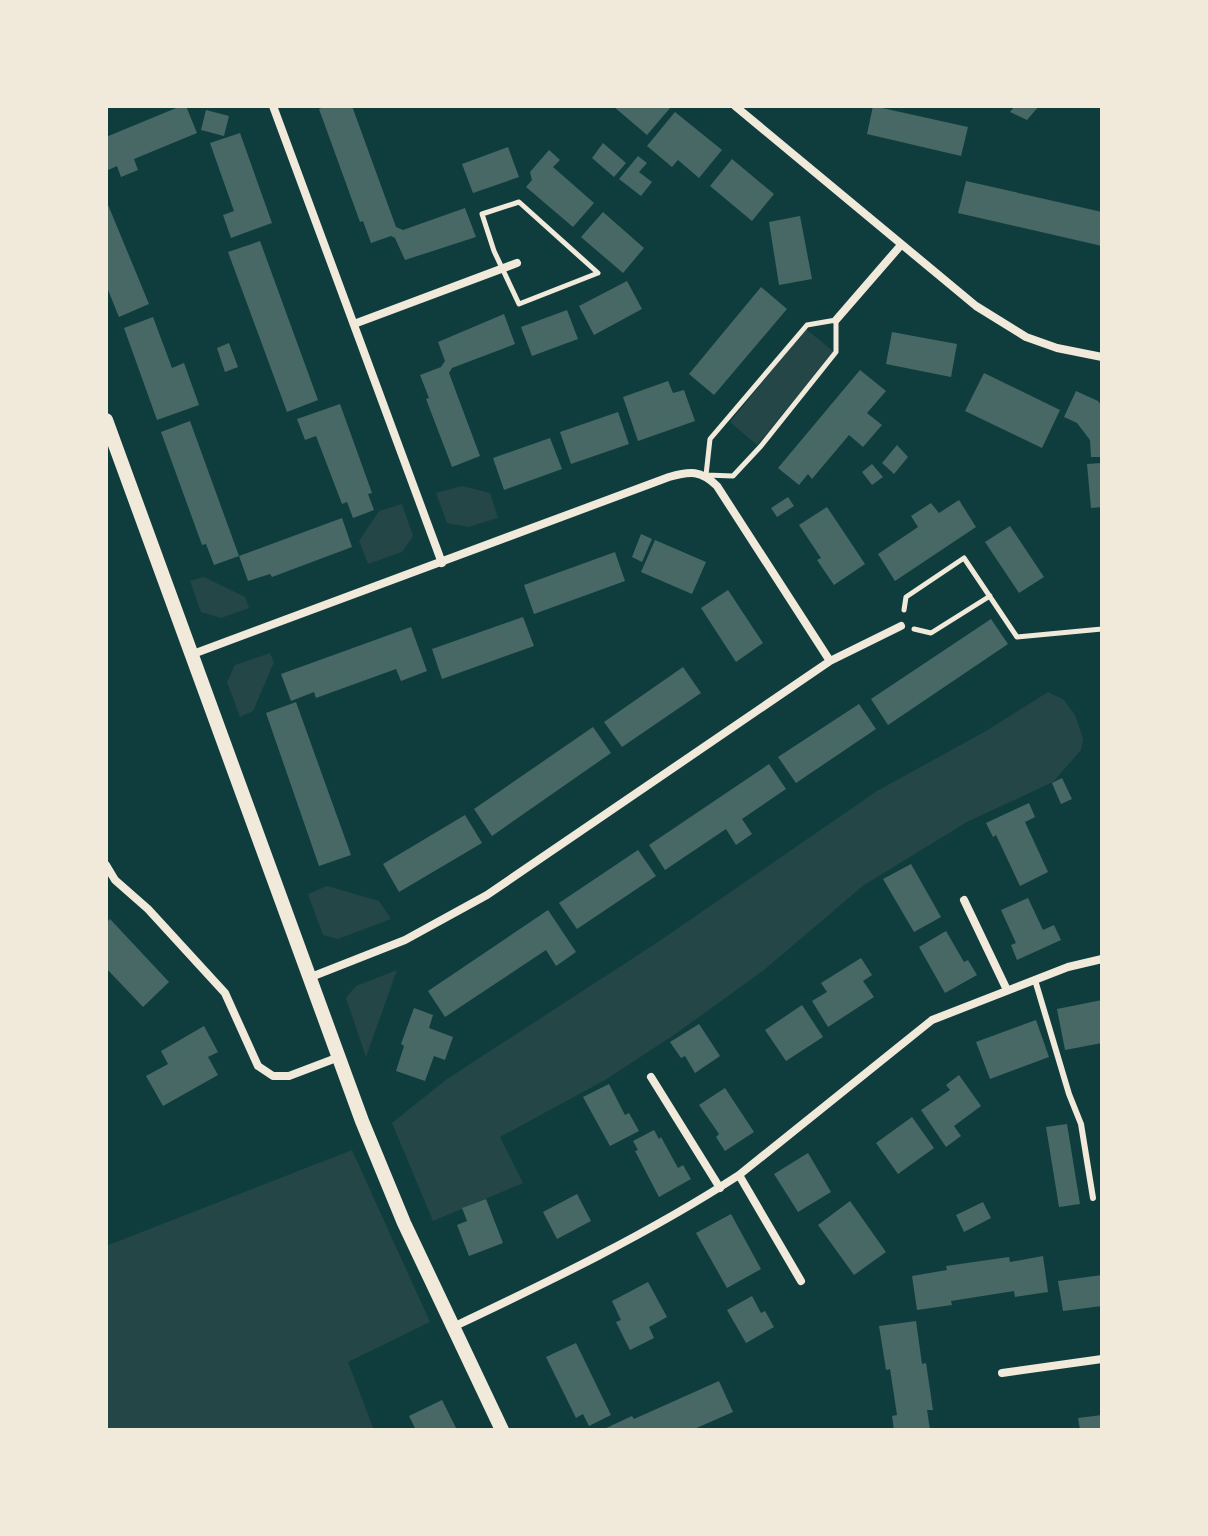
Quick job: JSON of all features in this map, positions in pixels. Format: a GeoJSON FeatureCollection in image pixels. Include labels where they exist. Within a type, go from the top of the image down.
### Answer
{"type":"FeatureCollection","features":[{"type":"Feature","properties":{"kind":"street"},"geometry":{"type":"LineString","coordinates":[[273,106],[442,563]]}},
{"type":"Feature","properties":{"kind":"street"},"geometry":{"type":"LineString","coordinates":[[735,106],[976,306],[1026,337],[1057,348],[1102,357]]}},
{"type":"Feature","properties":{"kind":"street"},"geometry":{"type":"LineString","coordinates":[[836,320],[901,245]]}},
{"type":"Feature","properties":{"kind":"street"},"geometry":{"type":"LineString","coordinates":[[354,324],[517,263]]}},
{"type":"Feature","properties":{"kind":"street"},"geometry":{"type":"LineString","coordinates":[[106,420],[339,1057],[404,1223],[502,1430]]}},
{"type":"Feature","properties":{"kind":"street"},"geometry":{"type":"LineString","coordinates":[[193,654],[687,472],[706,475],[717,486],[830,661]]}},
{"type":"Feature","properties":{"kind":"street"},"geometry":{"type":"LineString","coordinates":[[311,977],[405,940],[487,895],[830,661],[901,626]]}},
{"type":"Feature","properties":{"kind":"street"},"geometry":{"type":"LineString","coordinates":[[106,865],[111,880],[148,909],[225,993],[258,1066],[273,1076],[289,1076],[339,1057]]}},
{"type":"Feature","properties":{"kind":"street"},"geometry":{"type":"LineString","coordinates":[[964,900],[1007,990]]}},
{"type":"Feature","properties":{"kind":"street"},"geometry":{"type":"LineString","coordinates":[[453,1327],[636,1237],[720,1188],[932,1020],[1068,967],[1102,959]]}},
{"type":"Feature","properties":{"kind":"street"},"geometry":{"type":"LineString","coordinates":[[651,1077],[720,1188]]}},
{"type":"Feature","properties":{"kind":"street"},"geometry":{"type":"LineString","coordinates":[[739,1175],[801,1281]]}},
{"type":"Feature","properties":{"kind":"street"},"geometry":{"type":"LineString","coordinates":[[1002,1373],[1102,1359]]}},
{"type":"Feature","properties":{"kind":"lane"},"geometry":{"type":"LineString","coordinates":[[1035,980],[1081,1124],[1093,1198]]}},
{"type":"Feature","properties":{"kind":"path"},"geometry":{"type":"LineString","coordinates":[[836,320],[836,352],[761,446],[733,476],[706,475],[710,439],[807,325],[836,320]]}},
{"type":"Feature","properties":{"kind":"path"},"geometry":{"type":"LineString","coordinates":[[990,596],[931,633],[901,626],[906,597],[964,558],[990,596],[1017,637],[1102,629]]}},
{"type":"Feature","properties":{"kind":"shaded area"},"geometry":{"type":"Polygon","coordinates":[[[806,329],[834,352],[757,445],[730,422],[806,329]]]}},
{"type":"Feature","properties":{"kind":"shaded area"},"geometry":{"type":"Polygon","coordinates":[[[462,486],[490,493],[498,518],[468,527],[447,523],[436,493],[462,486]]]}},
{"type":"Feature","properties":{"kind":"shaded area"},"geometry":{"type":"Polygon","coordinates":[[[402,504],[413,536],[402,552],[368,564],[359,541],[379,511],[402,504]]]}},
{"type":"Feature","properties":{"kind":"shaded area"},"geometry":{"type":"Polygon","coordinates":[[[204,577],[245,597],[249,608],[221,618],[201,612],[190,581],[204,577]]]}},
{"type":"Feature","properties":{"kind":"shaded area"},"geometry":{"type":"Polygon","coordinates":[[[270,653],[274,662],[253,711],[240,717],[227,682],[235,665],[270,653]]]}},
{"type":"Feature","properties":{"kind":"shaded area"},"geometry":{"type":"Polygon","coordinates":[[[1048,692],[1064,700],[1075,715],[1083,739],[1081,750],[1053,782],[967,822],[864,885],[764,970],[674,1035],[605,1080],[500,1137],[523,1183],[433,1221],[392,1123],[447,1079],[658,942],[877,791],[986,731],[1048,692]]]}},
{"type":"Feature","properties":{"kind":"shaded area"},"geometry":{"type":"Polygon","coordinates":[[[327,886],[379,901],[391,919],[338,939],[323,935],[308,894],[327,886]]]}},
{"type":"Feature","properties":{"kind":"shaded area"},"geometry":{"type":"Polygon","coordinates":[[[397,970],[366,1057],[346,998],[356,986],[397,970]]]}},
{"type":"Feature","properties":{"kind":"shaded area"},"geometry":{"type":"Polygon","coordinates":[[[352,1150],[430,1322],[348,1362],[374,1430],[106,1430],[106,1246],[352,1150]]]}},
{"type":"Feature","properties":{"kind":"building"},"geometry":{"type":"Polygon","coordinates":[[[186,106],[197,133],[134,159],[138,170],[121,177],[117,166],[106,171],[106,137],[186,106]]]}},
{"type":"Feature","properties":{"kind":"building"},"geometry":{"type":"Polygon","coordinates":[[[352,106],[396,227],[403,230],[465,208],[476,237],[405,260],[395,238],[391,236],[371,243],[363,221],[360,222],[319,109],[352,106]]]}},
{"type":"Feature","properties":{"kind":"building"},"geometry":{"type":"Polygon","coordinates":[[[613,106],[668,106],[670,108],[647,135],[613,106]]]}},
{"type":"Feature","properties":{"kind":"building"},"geometry":{"type":"Polygon","coordinates":[[[873,106],[968,127],[961,156],[867,134],[873,106]]]}},
{"type":"Feature","properties":{"kind":"building"},"geometry":{"type":"Polygon","coordinates":[[[1015,106],[1039,106],[1027,120],[1010,112],[1015,106]]]}},
{"type":"Feature","properties":{"kind":"building"},"geometry":{"type":"Polygon","coordinates":[[[206,110],[229,116],[224,136],[201,130],[206,110]]]}},
{"type":"Feature","properties":{"kind":"building"},"geometry":{"type":"Polygon","coordinates":[[[675,112],[722,150],[699,178],[678,160],[672,167],[647,146],[675,112]]]}},
{"type":"Feature","properties":{"kind":"building"},"geometry":{"type":"Polygon","coordinates":[[[240,133],[272,223],[231,238],[223,215],[234,211],[210,143],[240,133]]]}},
{"type":"Feature","properties":{"kind":"building"},"geometry":{"type":"Polygon","coordinates":[[[603,143],[626,163],[614,177],[592,158],[603,143]]]}},
{"type":"Feature","properties":{"kind":"building"},"geometry":{"type":"Polygon","coordinates":[[[508,147],[519,177],[473,193],[462,164],[508,147]]]}},
{"type":"Feature","properties":{"kind":"building"},"geometry":{"type":"Polygon","coordinates":[[[549,150],[560,160],[553,167],[594,203],[573,227],[526,187],[532,180],[530,172],[549,150]]]}},
{"type":"Feature","properties":{"kind":"building"},"geometry":{"type":"Polygon","coordinates":[[[638,156],[647,163],[639,172],[652,182],[641,196],[619,179],[638,156]]]}},
{"type":"Feature","properties":{"kind":"building"},"geometry":{"type":"Polygon","coordinates":[[[732,159],[774,194],[752,221],[710,186],[732,159]]]}},
{"type":"Feature","properties":{"kind":"building"},"geometry":{"type":"Polygon","coordinates":[[[966,181],[1102,212],[1102,246],[958,213],[966,181]]]}},
{"type":"Feature","properties":{"kind":"building"},"geometry":{"type":"Polygon","coordinates":[[[106,200],[149,304],[119,317],[106,285],[106,200]]]}},
{"type":"Feature","properties":{"kind":"building"},"geometry":{"type":"Polygon","coordinates":[[[603,212],[644,248],[623,273],[581,237],[603,212]]]}},
{"type":"Feature","properties":{"kind":"building"},"geometry":{"type":"Polygon","coordinates":[[[800,216],[812,279],[779,285],[769,222],[800,216]]]}},
{"type":"Feature","properties":{"kind":"building"},"geometry":{"type":"Polygon","coordinates":[[[260,241],[318,400],[287,412],[228,252],[260,241]]]}},
{"type":"Feature","properties":{"kind":"building"},"geometry":{"type":"Polygon","coordinates":[[[627,281],[642,309],[594,335],[579,306],[627,281]]]}},
{"type":"Feature","properties":{"kind":"building"},"geometry":{"type":"Polygon","coordinates":[[[761,287],[787,309],[714,395],[689,374],[761,287]]]}},
{"type":"Feature","properties":{"kind":"building"},"geometry":{"type":"Polygon","coordinates":[[[567,310],[578,339],[532,356],[521,327],[567,310]]]}},
{"type":"Feature","properties":{"kind":"building"},"geometry":{"type":"Polygon","coordinates":[[[504,314],[515,344],[452,368],[449,373],[480,456],[452,467],[420,375],[441,367],[445,361],[438,342],[504,314]]]}},
{"type":"Feature","properties":{"kind":"building"},"geometry":{"type":"Polygon","coordinates":[[[153,317],[172,368],[184,363],[199,405],[157,420],[124,328],[153,317]]]}},
{"type":"Feature","properties":{"kind":"building"},"geometry":{"type":"Polygon","coordinates":[[[892,332],[957,344],[951,377],[886,364],[892,332]]]}},
{"type":"Feature","properties":{"kind":"building"},"geometry":{"type":"Polygon","coordinates":[[[229,343],[238,367],[225,372],[217,348],[229,343]]]}},
{"type":"Feature","properties":{"kind":"building"},"geometry":{"type":"Polygon","coordinates":[[[860,370],[886,391],[867,413],[882,425],[863,447],[849,435],[812,479],[808,474],[799,485],[778,468],[860,370]]]}},
{"type":"Feature","properties":{"kind":"building"},"geometry":{"type":"Polygon","coordinates":[[[984,373],[1060,410],[1042,448],[965,411],[984,373]]]}},
{"type":"Feature","properties":{"kind":"building"},"geometry":{"type":"Polygon","coordinates":[[[668,381],[673,393],[684,390],[695,421],[638,441],[623,397],[668,381]]]}},
{"type":"Feature","properties":{"kind":"building"},"geometry":{"type":"Polygon","coordinates":[[[1076,391],[1102,406],[1102,457],[1091,457],[1090,440],[1077,423],[1064,417],[1076,391]]]}},
{"type":"Feature","properties":{"kind":"building"},"geometry":{"type":"Polygon","coordinates":[[[340,404],[372,493],[368,494],[374,510],[353,518],[347,502],[342,504],[316,436],[305,440],[297,419],[340,404]]]}},
{"type":"Feature","properties":{"kind":"building"},"geometry":{"type":"Polygon","coordinates":[[[618,412],[629,444],[571,464],[560,432],[618,412]]]}},
{"type":"Feature","properties":{"kind":"building"},"geometry":{"type":"Polygon","coordinates":[[[190,421],[239,556],[214,565],[206,544],[202,545],[161,432],[190,421]]]}},
{"type":"Feature","properties":{"kind":"building"},"geometry":{"type":"Polygon","coordinates":[[[550,438],[562,469],[504,490],[493,458],[550,438]]]}},
{"type":"Feature","properties":{"kind":"building"},"geometry":{"type":"Polygon","coordinates":[[[897,445],[908,457],[894,474],[882,463],[897,445]]]}},
{"type":"Feature","properties":{"kind":"building"},"geometry":{"type":"Polygon","coordinates":[[[1102,463],[1102,507],[1091,508],[1087,464],[1102,463]]]}},
{"type":"Feature","properties":{"kind":"building"},"geometry":{"type":"Polygon","coordinates":[[[872,464],[883,477],[872,485],[862,472],[872,464]]]}},
{"type":"Feature","properties":{"kind":"building"},"geometry":{"type":"Polygon","coordinates":[[[788,497],[794,506],[777,517],[771,508],[788,497]]]}},
{"type":"Feature","properties":{"kind":"building"},"geometry":{"type":"Polygon","coordinates":[[[959,500],[976,527],[895,581],[878,554],[918,527],[911,516],[931,503],[939,513],[959,500]]]}},
{"type":"Feature","properties":{"kind":"building"},"geometry":{"type":"Polygon","coordinates":[[[827,507],[865,564],[834,585],[799,525],[827,507]]]}},
{"type":"Feature","properties":{"kind":"building"},"geometry":{"type":"Polygon","coordinates":[[[342,518],[352,547],[272,577],[270,574],[248,581],[239,556],[342,518]]]}},
{"type":"Feature","properties":{"kind":"building"},"geometry":{"type":"Polygon","coordinates":[[[1010,526],[1044,577],[1019,593],[985,542],[1010,526]]]}},
{"type":"Feature","properties":{"kind":"building"},"geometry":{"type":"Polygon","coordinates":[[[641,534],[652,539],[642,562],[632,557],[641,534]]]}},
{"type":"Feature","properties":{"kind":"building"},"geometry":{"type":"Polygon","coordinates":[[[655,540],[706,562],[692,594],[641,572],[655,540]]]}},
{"type":"Feature","properties":{"kind":"building"},"geometry":{"type":"Polygon","coordinates":[[[615,552],[625,581],[534,614],[524,585],[615,552]]]}},
{"type":"Feature","properties":{"kind":"building"},"geometry":{"type":"Polygon","coordinates":[[[728,590],[763,643],[736,662],[701,608],[728,590]]]}},
{"type":"Feature","properties":{"kind":"building"},"geometry":{"type":"Polygon","coordinates":[[[523,617],[534,646],[442,679],[432,649],[523,617]]]}},
{"type":"Feature","properties":{"kind":"building"},"geometry":{"type":"Polygon","coordinates":[[[991,619],[1008,644],[888,725],[871,699],[991,619]]]}},
{"type":"Feature","properties":{"kind":"building"},"geometry":{"type":"Polygon","coordinates":[[[411,627],[427,671],[401,681],[396,669],[316,698],[314,692],[291,701],[281,674],[411,627]]]}},
{"type":"Feature","properties":{"kind":"building"},"geometry":{"type":"Polygon","coordinates":[[[683,667],[701,693],[622,747],[604,722],[683,667]]]}},
{"type":"Feature","properties":{"kind":"building"},"geometry":{"type":"Polygon","coordinates":[[[296,702],[351,855],[319,866],[266,713],[296,702]]]}},
{"type":"Feature","properties":{"kind":"building"},"geometry":{"type":"Polygon","coordinates":[[[859,704],[876,729],[796,783],[778,757],[859,704]]]}},
{"type":"Feature","properties":{"kind":"building"},"geometry":{"type":"Polygon","coordinates":[[[593,727],[611,753],[492,836],[474,809],[593,727]]]}},
{"type":"Feature","properties":{"kind":"building"},"geometry":{"type":"Polygon","coordinates":[[[769,764],[786,789],[742,819],[752,834],[736,845],[726,829],[665,870],[649,845],[769,764]]]}},
{"type":"Feature","properties":{"kind":"building"},"geometry":{"type":"Polygon","coordinates":[[[1062,778],[1072,799],[1061,804],[1052,783],[1062,778]]]}},
{"type":"Feature","properties":{"kind":"building"},"geometry":{"type":"Polygon","coordinates":[[[1029,803],[1035,817],[1025,822],[1048,872],[1020,886],[996,835],[993,837],[986,823],[1029,803]]]}},
{"type":"Feature","properties":{"kind":"building"},"geometry":{"type":"Polygon","coordinates":[[[465,815],[482,843],[399,892],[383,864],[465,815]]]}},
{"type":"Feature","properties":{"kind":"building"},"geometry":{"type":"Polygon","coordinates":[[[638,850],[656,876],[577,929],[559,903],[638,850]]]}},
{"type":"Feature","properties":{"kind":"building"},"geometry":{"type":"Polygon","coordinates":[[[911,864],[941,917],[914,932],[883,879],[911,864]]]}},
{"type":"Feature","properties":{"kind":"building"},"geometry":{"type":"Polygon","coordinates":[[[1028,898],[1043,930],[1054,925],[1061,940],[1017,960],[1011,945],[1016,943],[1001,910],[1028,898]]]}},
{"type":"Feature","properties":{"kind":"building"},"geometry":{"type":"Polygon","coordinates":[[[548,910],[576,952],[556,966],[546,950],[445,1017],[428,991],[548,910]]]}},
{"type":"Feature","properties":{"kind":"building"},"geometry":{"type":"Polygon","coordinates":[[[110,919],[169,982],[143,1007],[106,968],[106,923],[110,919]]]}},
{"type":"Feature","properties":{"kind":"building"},"geometry":{"type":"Polygon","coordinates":[[[946,931],[964,962],[968,960],[977,975],[945,993],[919,947],[946,931]]]}},
{"type":"Feature","properties":{"kind":"building"},"geometry":{"type":"Polygon","coordinates":[[[861,958],[872,975],[863,981],[874,997],[828,1027],[812,1001],[827,992],[821,983],[861,958]]]}},
{"type":"Feature","properties":{"kind":"building"},"geometry":{"type":"Polygon","coordinates":[[[1102,1000],[1102,1043],[1065,1050],[1057,1009],[1102,1000]]]}},
{"type":"Feature","properties":{"kind":"building"},"geometry":{"type":"Polygon","coordinates":[[[802,1005],[823,1037],[786,1061],[765,1030],[802,1005]]]}},
{"type":"Feature","properties":{"kind":"building"},"geometry":{"type":"Polygon","coordinates":[[[414,1008],[433,1015],[429,1028],[453,1037],[445,1060],[434,1056],[425,1081],[396,1071],[404,1046],[401,1044],[414,1008]]]}},
{"type":"Feature","properties":{"kind":"building"},"geometry":{"type":"Polygon","coordinates":[[[1036,1020],[1049,1057],[990,1079],[976,1042],[1036,1020]]]}},
{"type":"Feature","properties":{"kind":"building"},"geometry":{"type":"Polygon","coordinates":[[[699,1024],[720,1056],[695,1073],[685,1056],[681,1058],[670,1042],[699,1024]]]}},
{"type":"Feature","properties":{"kind":"building"},"geometry":{"type":"Polygon","coordinates":[[[204,1026],[218,1052],[208,1057],[218,1075],[163,1106],[146,1076],[168,1064],[161,1051],[204,1026]]]}},
{"type":"Feature","properties":{"kind":"building"},"geometry":{"type":"Polygon","coordinates":[[[959,1075],[981,1106],[954,1126],[961,1136],[946,1147],[921,1110],[950,1090],[946,1085],[959,1075]]]}},
{"type":"Feature","properties":{"kind":"building"},"geometry":{"type":"Polygon","coordinates":[[[609,1084],[625,1115],[629,1113],[639,1131],[610,1146],[583,1097],[609,1084]]]}},
{"type":"Feature","properties":{"kind":"building"},"geometry":{"type":"Polygon","coordinates":[[[725,1088],[754,1132],[725,1151],[716,1137],[719,1134],[699,1105],[725,1088]]]}},
{"type":"Feature","properties":{"kind":"building"},"geometry":{"type":"Polygon","coordinates":[[[912,1117],[934,1148],[898,1174],[876,1143],[912,1117]]]}},
{"type":"Feature","properties":{"kind":"building"},"geometry":{"type":"Polygon","coordinates":[[[1067,1124],[1080,1204],[1059,1207],[1046,1127],[1067,1124]]]}},
{"type":"Feature","properties":{"kind":"building"},"geometry":{"type":"Polygon","coordinates":[[[654,1130],[678,1168],[683,1165],[691,1179],[659,1197],[633,1141],[654,1130]]]}},
{"type":"Feature","properties":{"kind":"building"},"geometry":{"type":"Polygon","coordinates":[[[808,1153],[831,1192],[798,1212],[774,1174],[808,1153]]]}},
{"type":"Feature","properties":{"kind":"building"},"geometry":{"type":"Polygon","coordinates":[[[577,1194],[591,1221],[557,1239],[543,1212],[577,1194]]]}},
{"type":"Feature","properties":{"kind":"building"},"geometry":{"type":"Polygon","coordinates":[[[486,1199],[503,1243],[469,1256],[457,1225],[467,1221],[462,1208],[486,1199]]]}},
{"type":"Feature","properties":{"kind":"building"},"geometry":{"type":"Polygon","coordinates":[[[850,1201],[886,1252],[854,1275],[818,1225],[850,1201]]]}},
{"type":"Feature","properties":{"kind":"building"},"geometry":{"type":"Polygon","coordinates":[[[983,1202],[991,1218],[964,1232],[956,1215],[983,1202]]]}},
{"type":"Feature","properties":{"kind":"building"},"geometry":{"type":"Polygon","coordinates":[[[731,1214],[761,1269],[727,1288],[696,1233],[731,1214]]]}},
{"type":"Feature","properties":{"kind":"building"},"geometry":{"type":"Polygon","coordinates":[[[1043,1256],[1048,1292],[1015,1297],[1014,1291],[917,1310],[912,1276],[947,1270],[946,1266],[1009,1257],[1010,1262],[1043,1256]]]}},
{"type":"Feature","properties":{"kind":"building"},"geometry":{"type":"Polygon","coordinates":[[[1102,1275],[1102,1306],[1063,1311],[1058,1281],[1102,1275]]]}},
{"type":"Feature","properties":{"kind":"building"},"geometry":{"type":"Polygon","coordinates":[[[648,1282],[667,1317],[649,1327],[654,1338],[630,1350],[616,1322],[621,1320],[612,1301],[648,1282]]]}},
{"type":"Feature","properties":{"kind":"building"},"geometry":{"type":"Polygon","coordinates":[[[752,1296],[761,1313],[765,1311],[774,1327],[746,1343],[727,1310],[752,1296]]]}},
{"type":"Feature","properties":{"kind":"building"},"geometry":{"type":"Polygon","coordinates":[[[916,1321],[933,1410],[927,1410],[930,1430],[894,1430],[892,1416],[897,1415],[879,1326],[916,1321]]]}},
{"type":"Feature","properties":{"kind":"building"},"geometry":{"type":"Polygon","coordinates":[[[576,1343],[611,1415],[589,1426],[583,1414],[576,1418],[546,1357],[576,1343]]]}},
{"type":"Feature","properties":{"kind":"building"},"geometry":{"type":"Polygon","coordinates":[[[719,1381],[733,1412],[692,1430],[602,1430],[632,1416],[634,1419],[719,1381]]]}},
{"type":"Feature","properties":{"kind":"building"},"geometry":{"type":"Polygon","coordinates":[[[442,1400],[457,1430],[416,1430],[409,1416],[442,1400]]]}},
{"type":"Feature","properties":{"kind":"building"},"geometry":{"type":"Polygon","coordinates":[[[1102,1415],[1102,1430],[1080,1430],[1078,1418],[1102,1415]]]}}]}
